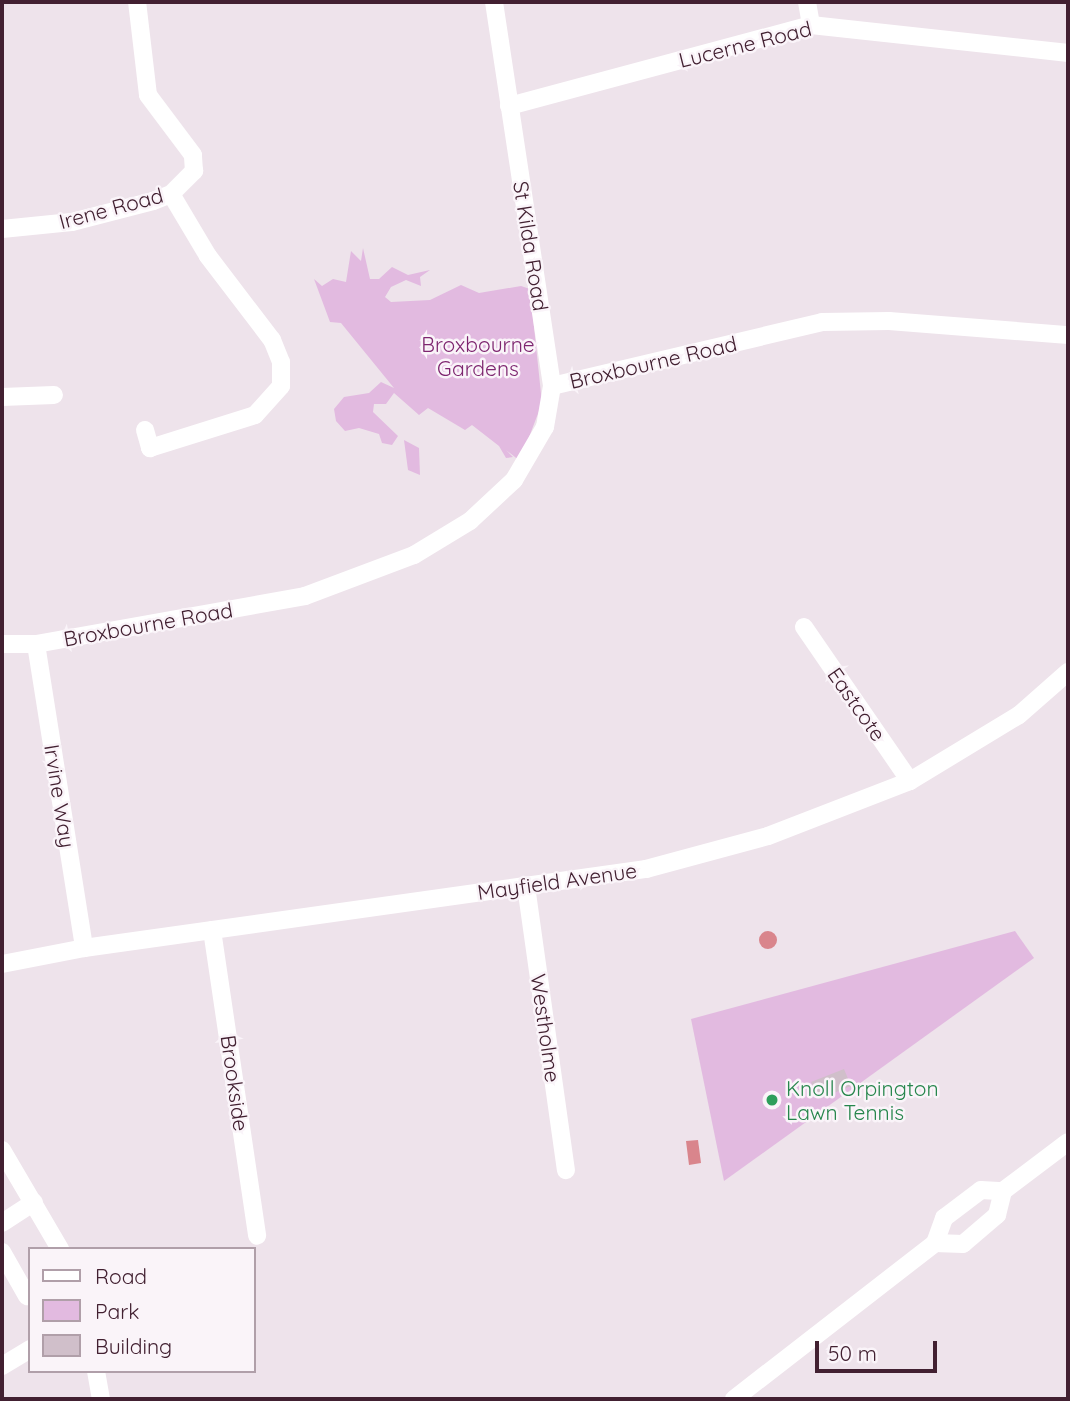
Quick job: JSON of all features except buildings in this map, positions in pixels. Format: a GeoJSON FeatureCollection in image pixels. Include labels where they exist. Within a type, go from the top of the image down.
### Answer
{"type":"FeatureCollection","features":[{"type":"Feature","properties":{"kind":"street","name":"Irene Road"},"geometry":{"type":"LineString","coordinates":[[2,229],[72,222],[171,194],[194,171],[196,163],[148,95],[137,2]]}},
{"type":"Feature","properties":{"kind":"street","name":"St Kilda Road"},"geometry":{"type":"LineString","coordinates":[[494,2],[552,386]]}},
{"type":"Feature","properties":{"kind":"street"},"geometry":{"type":"LineString","coordinates":[[807,2],[811,24]]}},
{"type":"Feature","properties":{"kind":"street","name":"Lucerne Road"},"geometry":{"type":"LineString","coordinates":[[509,106],[811,24],[1068,53]]}},
{"type":"Feature","properties":{"kind":"street"},"geometry":{"type":"LineString","coordinates":[[145,430],[150,447],[255,415],[281,386],[281,362],[272,340],[208,256],[171,194]]}},
{"type":"Feature","properties":{"kind":"street","name":"Broxbourne Road"},"geometry":{"type":"LineString","coordinates":[[2,644],[36,644],[305,596],[414,555],[470,521],[514,480],[545,427],[552,386],[822,322],[889,321],[1068,335]]}},
{"type":"Feature","properties":{"kind":"street"},"geometry":{"type":"LineString","coordinates":[[2,397],[54,395]]}},
{"type":"Feature","properties":{"kind":"street","name":"Eastcote"},"geometry":{"type":"LineString","coordinates":[[804,627],[910,781]]}},
{"type":"Feature","properties":{"kind":"street","name":"Irvine Way"},"geometry":{"type":"LineString","coordinates":[[36,644],[84,948]]}},
{"type":"Feature","properties":{"kind":"street","name":"Mayfield Avenue"},"geometry":{"type":"LineString","coordinates":[[2,964],[84,948],[646,869],[768,836],[910,781],[1019,715],[1068,673]]}},
{"type":"Feature","properties":{"kind":"street","name":"Westholme"},"geometry":{"type":"LineString","coordinates":[[526,886],[566,1170]]}},
{"type":"Feature","properties":{"kind":"street","name":"Brookside"},"geometry":{"type":"LineString","coordinates":[[212,930],[257,1236]]}},
{"type":"Feature","properties":{"kind":"street"},"geometry":{"type":"LineString","coordinates":[[734,1399],[935,1243],[944,1219],[981,1190],[1003,1191],[1068,1142]]}},
{"type":"Feature","properties":{"kind":"street"},"geometry":{"type":"LineString","coordinates":[[2,1150],[59,1247]]}},
{"type":"Feature","properties":{"kind":"street"},"geometry":{"type":"LineString","coordinates":[[935,1243],[963,1244],[998,1215],[1003,1191]]}},
{"type":"Feature","properties":{"kind":"street"},"geometry":{"type":"LineString","coordinates":[[2,1223],[34,1202]]}},
{"type":"Feature","properties":{"kind":"street"},"geometry":{"type":"LineString","coordinates":[[2,1252],[27,1296]]}},
{"type":"Feature","properties":{"kind":"street"},"geometry":{"type":"LineString","coordinates":[[2,1366],[28,1350]]}},
{"type":"Feature","properties":{"kind":"street"},"geometry":{"type":"LineString","coordinates":[[96,1373],[101,1399]]}},
{"type":"Feature","properties":{"kind":"green space","name":"Broxbourne Gardens"},"geometry":{"type":"Polygon","coordinates":[[[363,248],[370,279],[379,279],[392,267],[408,275],[430,270],[420,277],[421,286],[406,280],[391,287],[385,297],[391,302],[430,300],[461,285],[479,293],[521,286],[530,289],[542,403],[520,461],[506,450],[513,457],[506,458],[499,446],[472,425],[465,430],[428,408],[419,415],[394,393],[386,404],[374,404],[373,412],[398,436],[392,445],[382,443],[379,434],[359,428],[345,431],[336,421],[334,409],[344,397],[369,393],[381,382],[394,388],[341,323],[330,322],[314,279],[322,286],[333,279],[346,282],[351,251],[361,261],[363,248]]]}},
{"type":"Feature","properties":{"kind":"green space"},"geometry":{"type":"Polygon","coordinates":[[[404,440],[419,448],[420,475],[408,470],[404,440]]]}},
{"type":"Feature","properties":{"kind":"green space","name":"Knoll Orpington Lawn Tennis"},"geometry":{"type":"Polygon","coordinates":[[[1015,931],[1034,958],[724,1181],[691,1019],[1015,931]]]}},
{"type":"Feature","properties":{"kind":"shaded area"},"geometry":{"type":"Polygon","coordinates":[[[768,931],[774,934],[777,940],[774,946],[768,949],[762,946],[759,940],[762,934],[768,931]]]}},
{"type":"Feature","properties":{"kind":"shaded area"},"geometry":{"type":"Polygon","coordinates":[[[698,1140],[701,1163],[689,1165],[686,1141],[698,1140]]]}},
{"type":"Feature","properties":{"kind":"place","name":"Knoll Orpington Lawn Tennis"},"geometry":{"type":"Point","coordinates":[772,1100]}}]}
